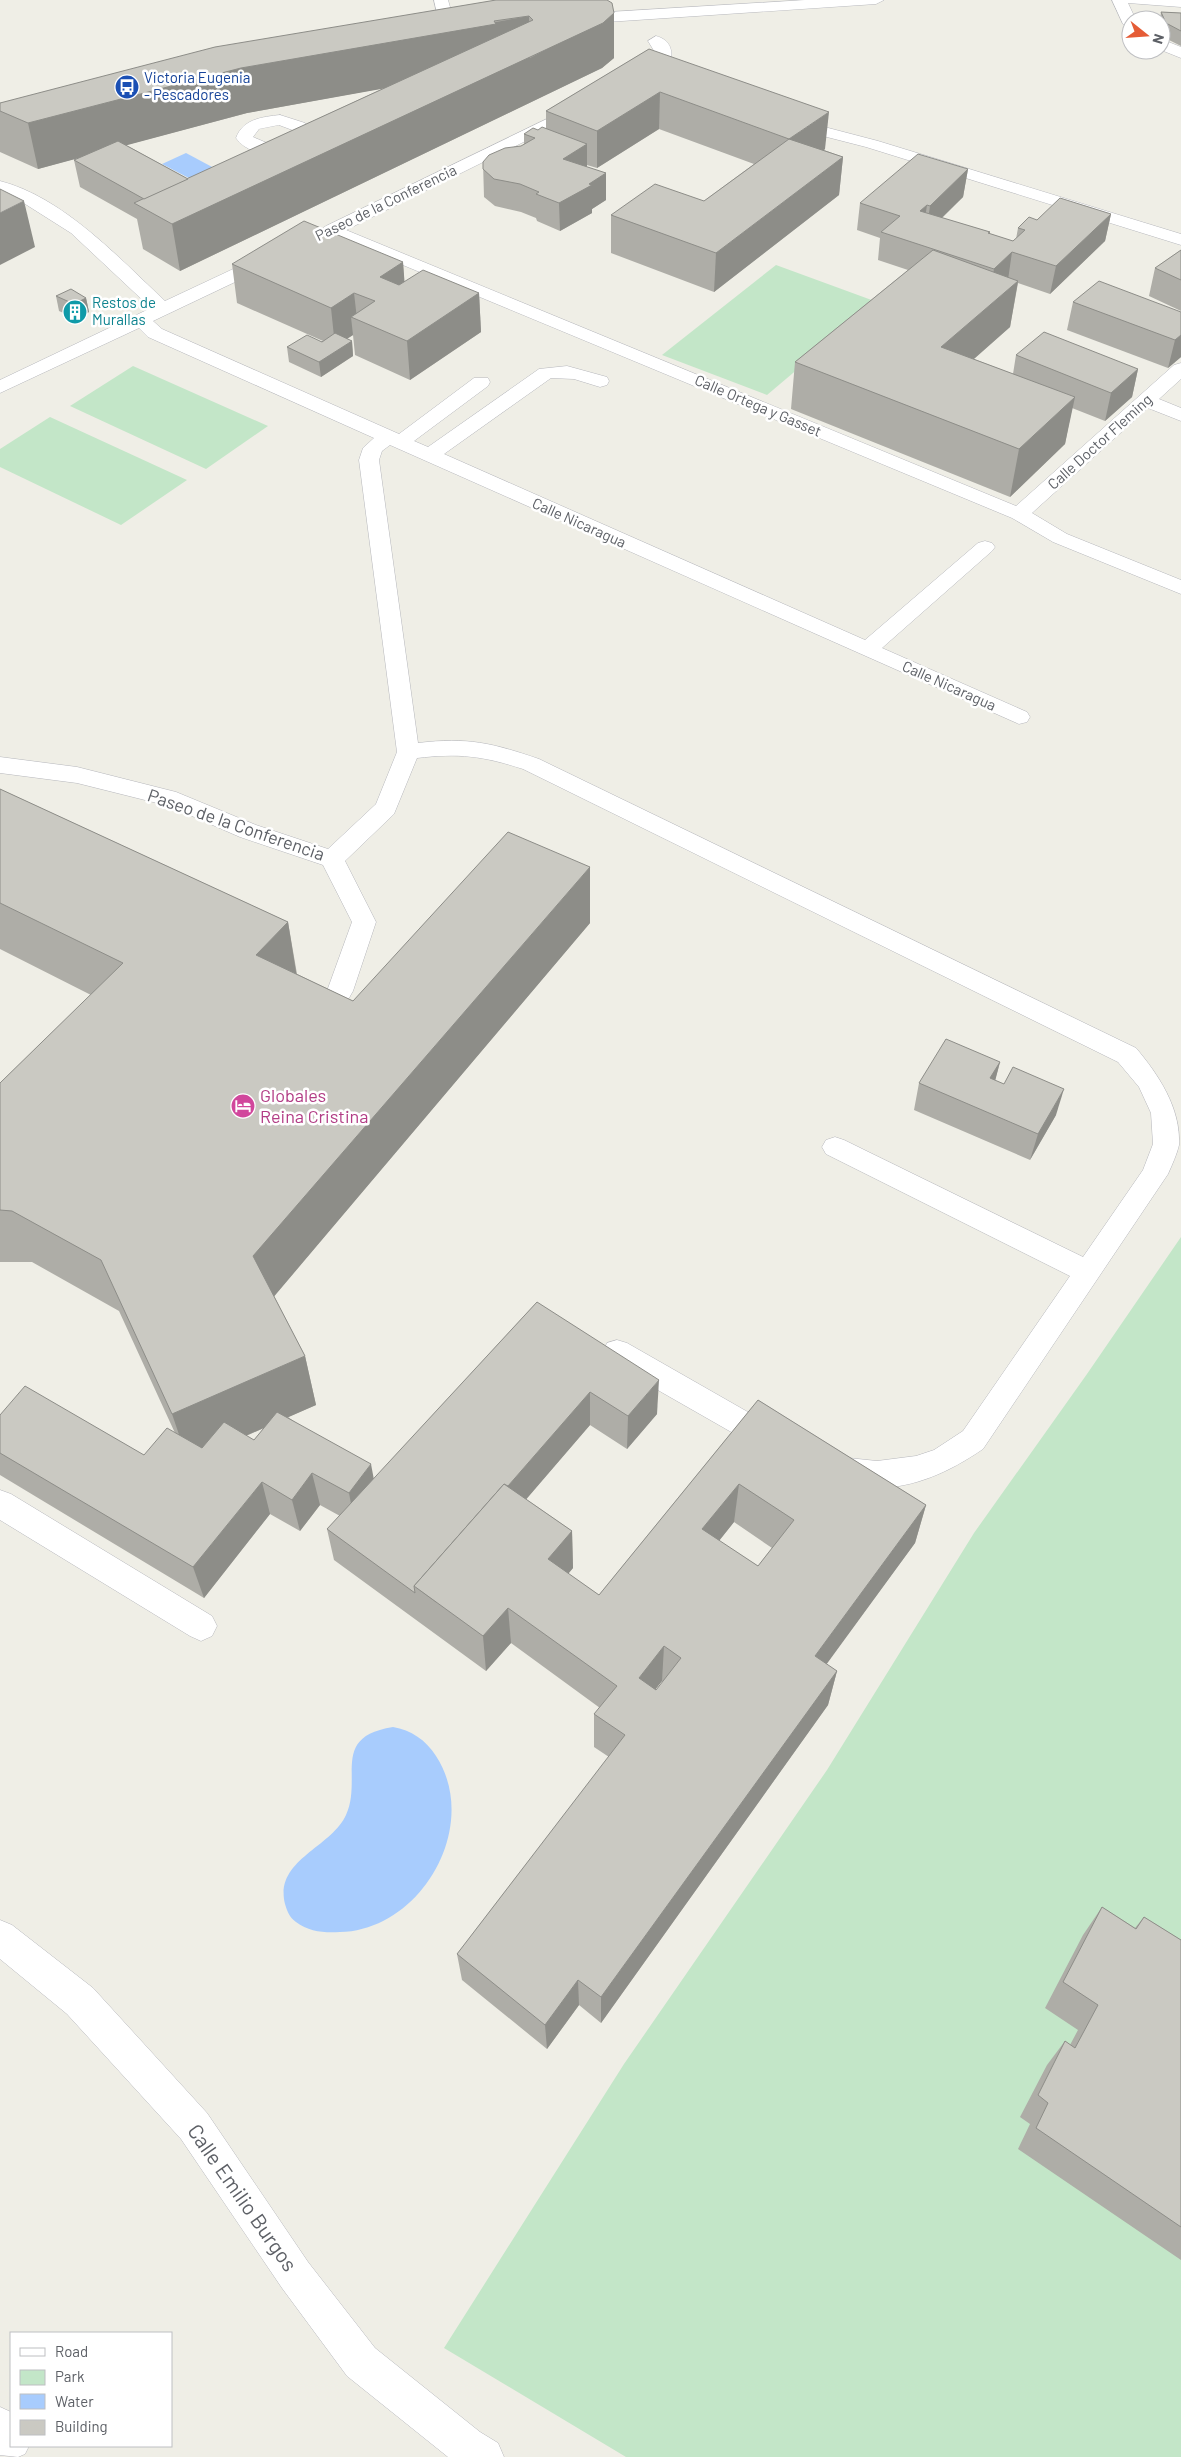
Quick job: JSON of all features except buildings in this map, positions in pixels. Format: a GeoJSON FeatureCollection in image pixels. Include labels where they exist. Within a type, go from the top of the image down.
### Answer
{"type":"FeatureCollection","features":[{"type":"Feature","properties":{"kind":"street"},"geometry":{"type":"LineString","coordinates":[[441,0],[451,39]]}},
{"type":"Feature","properties":{"kind":"street"},"geometry":{"type":"LineString","coordinates":[[563,21],[620,9],[876,0]]}},
{"type":"Feature","properties":{"kind":"street"},"geometry":{"type":"LineString","coordinates":[[1133,0],[1181,2]]}},
{"type":"Feature","properties":{"kind":"street"},"geometry":{"type":"LineString","coordinates":[[652,7],[665,32],[656,41]]}},
{"type":"Feature","properties":{"kind":"street"},"geometry":{"type":"LineString","coordinates":[[620,9],[635,34],[656,41],[664,50],[666,59],[650,77],[624,88]]}},
{"type":"Feature","properties":{"kind":"street"},"geometry":{"type":"LineString","coordinates":[[432,42],[468,35]]}},
{"type":"Feature","properties":{"kind":"street"},"geometry":{"type":"LineString","coordinates":[[659,69],[677,73]]}},
{"type":"Feature","properties":{"kind":"street","name":"Paseo de la Conferencia"},"geometry":{"type":"LineString","coordinates":[[306,242],[599,99]]}},
{"type":"Feature","properties":{"kind":"street"},"geometry":{"type":"LineString","coordinates":[[299,126],[302,136],[289,146],[266,148],[248,143],[244,138],[245,132],[264,117],[290,122],[299,126],[319,122]]}},
{"type":"Feature","properties":{"kind":"street"},"geometry":{"type":"LineString","coordinates":[[774,119],[872,144],[1181,240]]}},
{"type":"Feature","properties":{"kind":"street"},"geometry":{"type":"LineString","coordinates":[[0,186],[17,191],[77,229],[163,309]]}},
{"type":"Feature","properties":{"kind":"street","name":"Calle Ortega y Gasset"},"geometry":{"type":"LineString","coordinates":[[332,230],[1019,514],[1060,538],[1181,588]]}},
{"type":"Feature","properties":{"kind":"street"},"geometry":{"type":"LineString","coordinates":[[0,387],[142,322],[163,309],[279,255]]}},
{"type":"Feature","properties":{"kind":"street","name":"Calle Nicaragua"},"geometry":{"type":"LineString","coordinates":[[142,322],[154,333],[1019,717]]}},
{"type":"Feature","properties":{"kind":"street","name":"Calle Doctor Fleming"},"geometry":{"type":"LineString","coordinates":[[1019,514],[1181,369]]}},
{"type":"Feature","properties":{"kind":"street"},"geometry":{"type":"LineString","coordinates":[[428,456],[546,373],[572,372],[600,381]]}},
{"type":"Feature","properties":{"kind":"street"},"geometry":{"type":"LineString","coordinates":[[332,859],[386,808],[408,752],[370,460],[373,448],[392,440],[481,382]]}},
{"type":"Feature","properties":{"kind":"street"},"geometry":{"type":"LineString","coordinates":[[1147,401],[1181,415]]}},
{"type":"Feature","properties":{"kind":"street"},"geometry":{"type":"LineString","coordinates":[[867,650],[985,547]]}},
{"type":"Feature","properties":{"kind":"street"},"geometry":{"type":"LineString","coordinates":[[408,752],[450,747],[493,751],[531,764],[1127,1054],[1150,1082],[1164,1113],[1166,1144],[1155,1174],[973,1440],[939,1462],[898,1474],[853,1474],[818,1465]]}},
{"type":"Feature","properties":{"kind":"street","name":"Paseo de la Conferencia"},"geometry":{"type":"LineString","coordinates":[[0,765],[77,775],[176,800],[248,831],[332,859],[364,922],[340,991]]}},
{"type":"Feature","properties":{"kind":"street"},"geometry":{"type":"LineString","coordinates":[[835,1146],[1088,1272]]}},
{"type":"Feature","properties":{"kind":"street"},"geometry":{"type":"LineString","coordinates":[[617,1352],[793,1453]]}},
{"type":"Feature","properties":{"kind":"street"},"geometry":{"type":"LineString","coordinates":[[0,1504],[201,1626]]}},
{"type":"Feature","properties":{"kind":"street","name":"Calle Emilio Burgos"},"geometry":{"type":"LineString","coordinates":[[0,1937],[80,2001],[194,2126],[295,2275],[361,2362],[466,2446],[484,2457]]}},
{"type":"Feature","properties":{"kind":"street"},"geometry":{"type":"LineString","coordinates":[[0,2427],[10,2439]]}},
{"type":"Feature","properties":{"kind":"street"},"geometry":{"type":"LineString","coordinates":[[17,2447],[26,2457]]}},
{"type":"Feature","properties":{"kind":"green space"},"geometry":{"type":"Polygon","coordinates":[[[776,265],[877,302],[767,395],[662,355],[776,265]]]}},
{"type":"Feature","properties":{"kind":"green space"},"geometry":{"type":"Polygon","coordinates":[[[133,366],[268,426],[206,469],[70,406],[133,366]]]}},
{"type":"Feature","properties":{"kind":"green space"},"geometry":{"type":"Polygon","coordinates":[[[50,417],[187,480],[121,525],[0,467],[0,449],[50,417]]]}},
{"type":"Feature","properties":{"kind":"green space"},"geometry":{"type":"Polygon","coordinates":[[[1181,1237],[1181,2457],[626,2457],[444,2348],[624,2064],[827,1770],[974,1533],[1181,1237]]]}},
{"type":"Feature","properties":{"kind":"water"},"geometry":{"type":"Polygon","coordinates":[[[186,153],[229,176],[206,187],[162,164],[186,153]]]}},
{"type":"Feature","properties":{"kind":"water"},"geometry":{"type":"Polygon","coordinates":[[[393,1727],[412,1733],[428,1745],[436,1756],[448,1783],[452,1812],[447,1841],[436,1869],[418,1894],[396,1913],[370,1927],[340,1932],[323,1932],[306,1928],[290,1916],[285,1904],[284,1889],[288,1876],[306,1855],[329,1837],[346,1815],[352,1787],[352,1760],[355,1749],[361,1740],[374,1732],[393,1727]]]}},
{"type":"Feature","properties":{"kind":"place","name":"Victoria Eugenia - Pescadores"},"geometry":{"type":"Point","coordinates":[127,87]}},
{"type":"Feature","properties":{"kind":"place","name":"Restos de Murallas"},"geometry":{"type":"Point","coordinates":[75,312]}},
{"type":"Feature","properties":{"kind":"place","name":"Globales Reina Cristina"},"geometry":{"type":"Point","coordinates":[243,1106]}}]}
